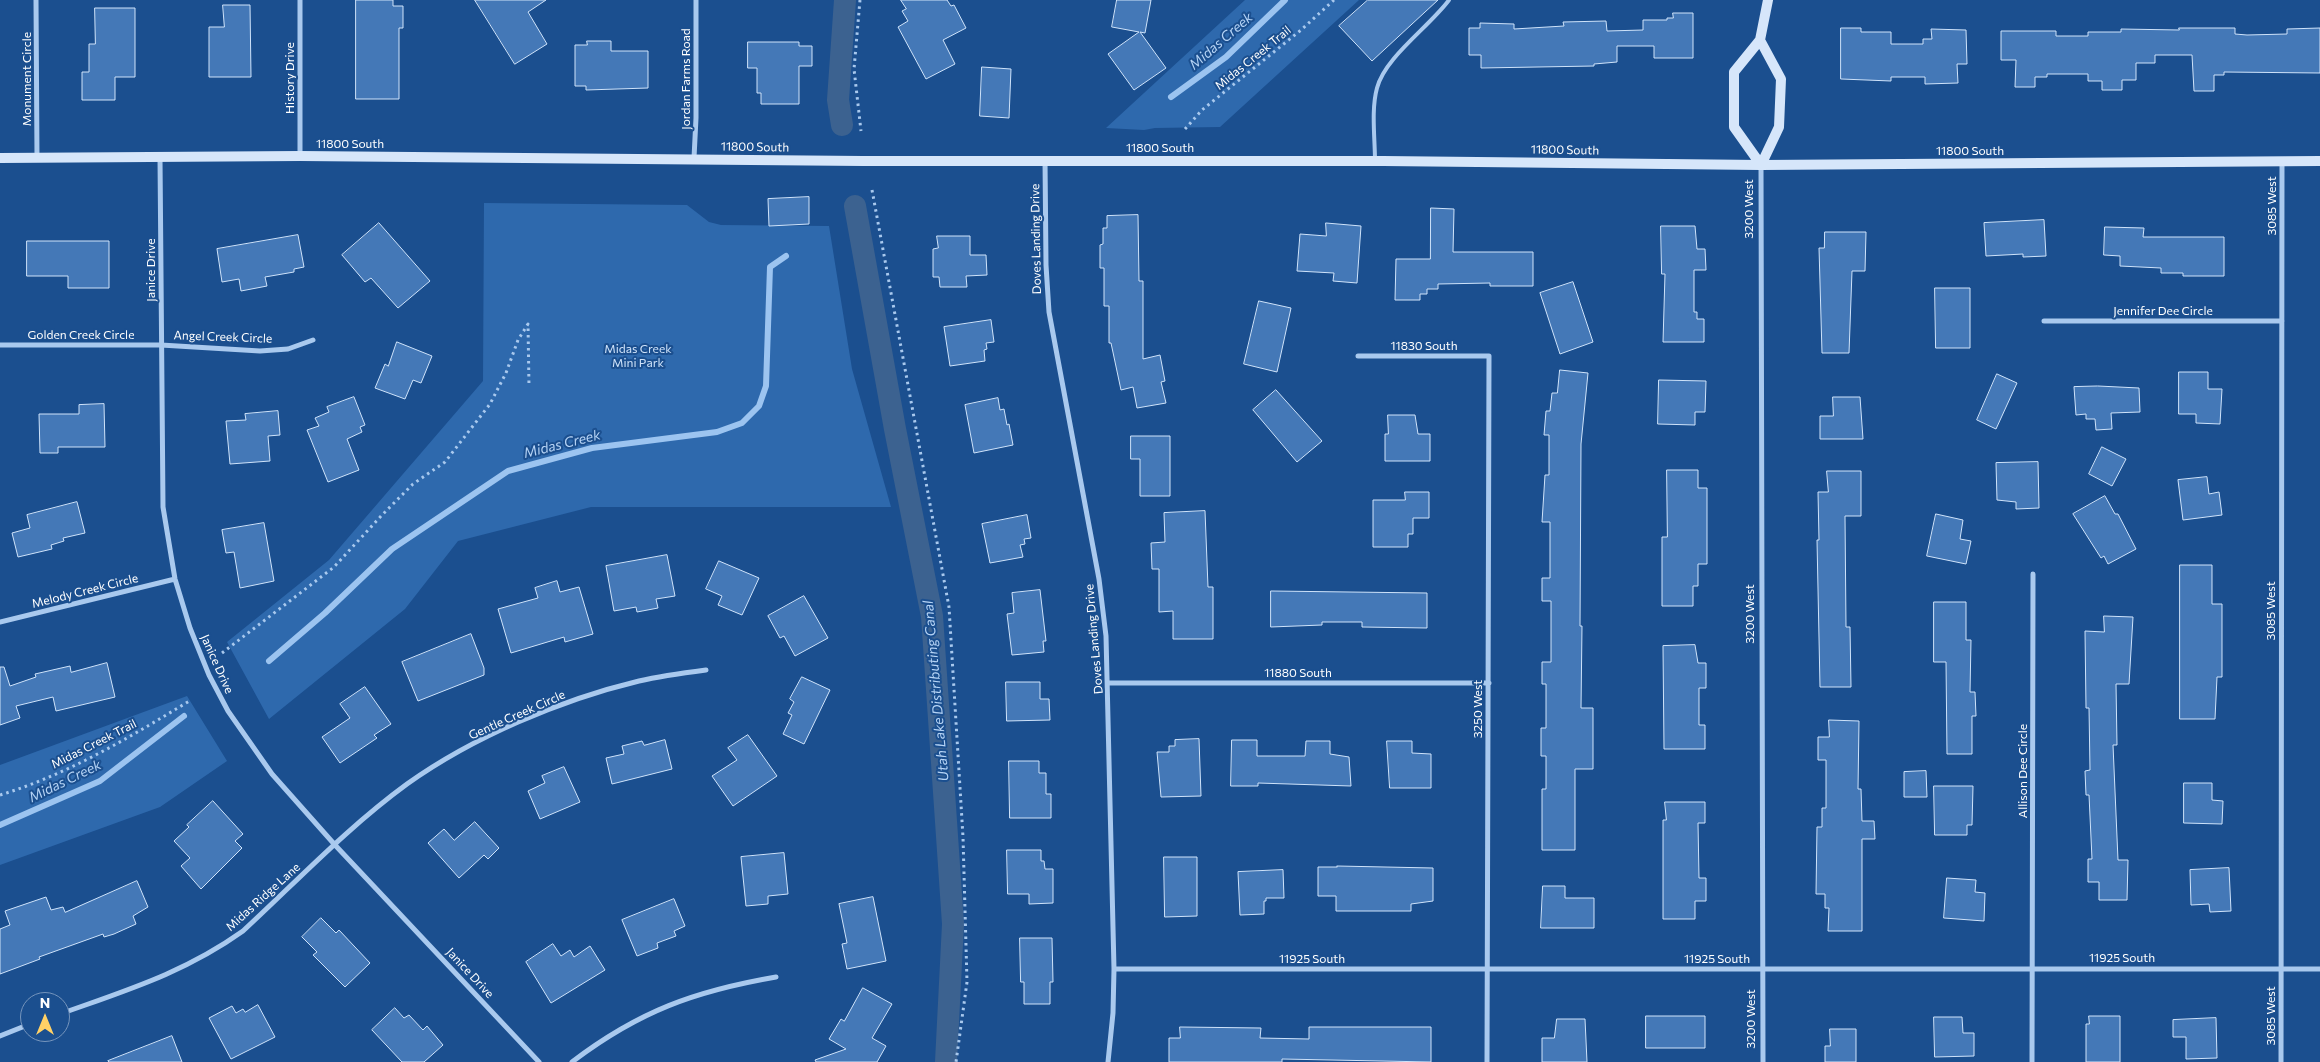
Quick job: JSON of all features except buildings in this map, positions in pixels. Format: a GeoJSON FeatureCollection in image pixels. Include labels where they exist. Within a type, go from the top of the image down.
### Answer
{"type":"FeatureCollection","features":[{"type":"Feature","properties":{"kind":"main road","name":"3200 West"},"geometry":{"type":"LineString","coordinates":[[1760,40],[1781,79],[1779,127],[1761,165],[1734,127],[1734,72],[1760,40],[1768,0]]}},
{"type":"Feature","properties":{"kind":"main road","name":"11800 South"},"geometry":{"type":"LineString","coordinates":[[0,158],[300,156],[863,161],[1375,161],[1761,165],[2320,160]]}},
{"type":"Feature","properties":{"kind":"street","name":"Monument Circle"},"geometry":{"type":"LineString","coordinates":[[36,0],[38,158]]}},
{"type":"Feature","properties":{"kind":"street","name":"History Drive"},"geometry":{"type":"LineString","coordinates":[[300,0],[300,156]]}},
{"type":"Feature","properties":{"kind":"street","name":"Jordan Farms Road"},"geometry":{"type":"LineString","coordinates":[[694,158],[696,0]]}},
{"type":"Feature","properties":{"kind":"street","name":"Janice Drive"},"geometry":{"type":"LineString","coordinates":[[160,158],[163,507],[176,579],[190,628],[209,676],[228,711],[272,774],[539,1062]]}},
{"type":"Feature","properties":{"kind":"street","name":"Doves Landing Drive"},"geometry":{"type":"LineString","coordinates":[[1045,160],[1046,265],[1049,312],[1100,588],[1108,683],[1114,969],[1114,1013],[1108,1062]]}},
{"type":"Feature","properties":{"kind":"street","name":"3085 West"},"geometry":{"type":"LineString","coordinates":[[2281,1062],[2282,161]]}},
{"type":"Feature","properties":{"kind":"street","name":"3200 West"},"geometry":{"type":"LineString","coordinates":[[1761,165],[1763,1062]]}},
{"type":"Feature","properties":{"kind":"street","name":"Jennifer Dee Circle"},"geometry":{"type":"LineString","coordinates":[[2044,321],[2282,321]]}},
{"type":"Feature","properties":{"kind":"street","name":"Angel Creek Circle"},"geometry":{"type":"LineString","coordinates":[[161,345],[260,351],[288,349],[314,340]]}},
{"type":"Feature","properties":{"kind":"street","name":"Golden Creek Circle"},"geometry":{"type":"LineString","coordinates":[[0,345],[161,345]]}},
{"type":"Feature","properties":{"kind":"street","name":"11830 South"},"geometry":{"type":"LineString","coordinates":[[1358,356],[1489,356]]}},
{"type":"Feature","properties":{"kind":"street","name":"3250 West"},"geometry":{"type":"LineString","coordinates":[[1487,1062],[1489,356]]}},
{"type":"Feature","properties":{"kind":"street","name":"Allison Dee Circle"},"geometry":{"type":"LineString","coordinates":[[2032,1062],[2033,574]]}},
{"type":"Feature","properties":{"kind":"street","name":"Melody Creek Circle"},"geometry":{"type":"LineString","coordinates":[[0,622],[176,579]]}},
{"type":"Feature","properties":{"kind":"street","name":"Gentle Creek Circle"},"geometry":{"type":"LineString","coordinates":[[335,844],[408,784],[462,750],[520,721],[578,699],[638,681],[706,670]]}},
{"type":"Feature","properties":{"kind":"street","name":"11880 South"},"geometry":{"type":"LineString","coordinates":[[1108,683],[1488,683]]}},
{"type":"Feature","properties":{"kind":"street","name":"Midas Ridge Lane"},"geometry":{"type":"LineString","coordinates":[[70,1010],[162,978],[224,944],[243,931],[335,844]]}},
{"type":"Feature","properties":{"kind":"street","name":"11925 South"},"geometry":{"type":"LineString","coordinates":[[1114,969],[2320,968]]}},
{"type":"Feature","properties":{"kind":"street"},"geometry":{"type":"LineString","coordinates":[[572,1062],[606,1037],[665,1006],[729,986],[776,977]]}},
{"type":"Feature","properties":{"kind":"street"},"geometry":{"type":"LineString","coordinates":[[0,1036],[20,1028]]}},
{"type":"Feature","properties":{"kind":"lane"},"geometry":{"type":"LineString","coordinates":[[1375,161],[1375,95],[1379,81],[1392,61],[1449,0]]}},
{"type":"Feature","properties":{"kind":"path"},"geometry":{"type":"LineString","coordinates":[[860,0],[854,69],[861,131]]}},
{"type":"Feature","properties":{"kind":"path","name":"Midas Creek Trail"},"geometry":{"type":"LineString","coordinates":[[1185,129],[1202,110],[1301,30],[1334,0]]}},
{"type":"Feature","properties":{"kind":"path"},"geometry":{"type":"LineString","coordinates":[[872,190],[950,607],[963,837],[967,982],[956,1062]]}},
{"type":"Feature","properties":{"kind":"path"},"geometry":{"type":"LineString","coordinates":[[222,652],[334,567],[413,484],[445,462],[490,404],[506,373],[518,340],[528,324],[529,387]]}},
{"type":"Feature","properties":{"kind":"path","name":"Midas Creek Trail"},"geometry":{"type":"LineString","coordinates":[[0,795],[78,765],[120,743],[191,700]]}},
{"type":"Feature","properties":{"kind":"green space"},"geometry":{"type":"Polygon","coordinates":[[[1245,0],[1359,0],[1220,127],[1155,128],[1144,130],[1106,128],[1245,0]]]}},
{"type":"Feature","properties":{"kind":"green space","name":"Midas Creek Mini Park"},"geometry":{"type":"Polygon","coordinates":[[[484,203],[687,205],[709,222],[721,225],[829,226],[852,369],[891,507],[591,507],[458,541],[405,609],[269,719],[227,642],[329,560],[483,381],[484,203]]]}},
{"type":"Feature","properties":{"kind":"green space"},"geometry":{"type":"Polygon","coordinates":[[[187,696],[227,761],[160,807],[0,865],[0,765],[187,696]]]}},
{"type":"Feature","properties":{"kind":"waterway","name":"Utah Lake Distributing Canal"},"geometry":{"type":"LineString","coordinates":[[842,125],[838,100],[845,0]]}},
{"type":"Feature","properties":{"kind":"waterway","name":"Midas Creek"},"geometry":{"type":"LineString","coordinates":[[1171,97],[1226,57],[1285,0]]}},
{"type":"Feature","properties":{"kind":"waterway","name":"Utah Lake Distributing Canal"},"geometry":{"type":"LineString","coordinates":[[855,206],[895,429],[932,616],[953,924],[946,1062]]}},
{"type":"Feature","properties":{"kind":"waterway","name":"Midas Creek"},"geometry":{"type":"LineString","coordinates":[[269,661],[325,613],[392,549],[508,471],[592,448],[717,432],[742,423],[759,406],[766,386],[770,267],[786,256]]}},
{"type":"Feature","properties":{"kind":"waterway","name":"Midas Creek"},"geometry":{"type":"LineString","coordinates":[[0,825],[100,781],[184,716]]}}]}
